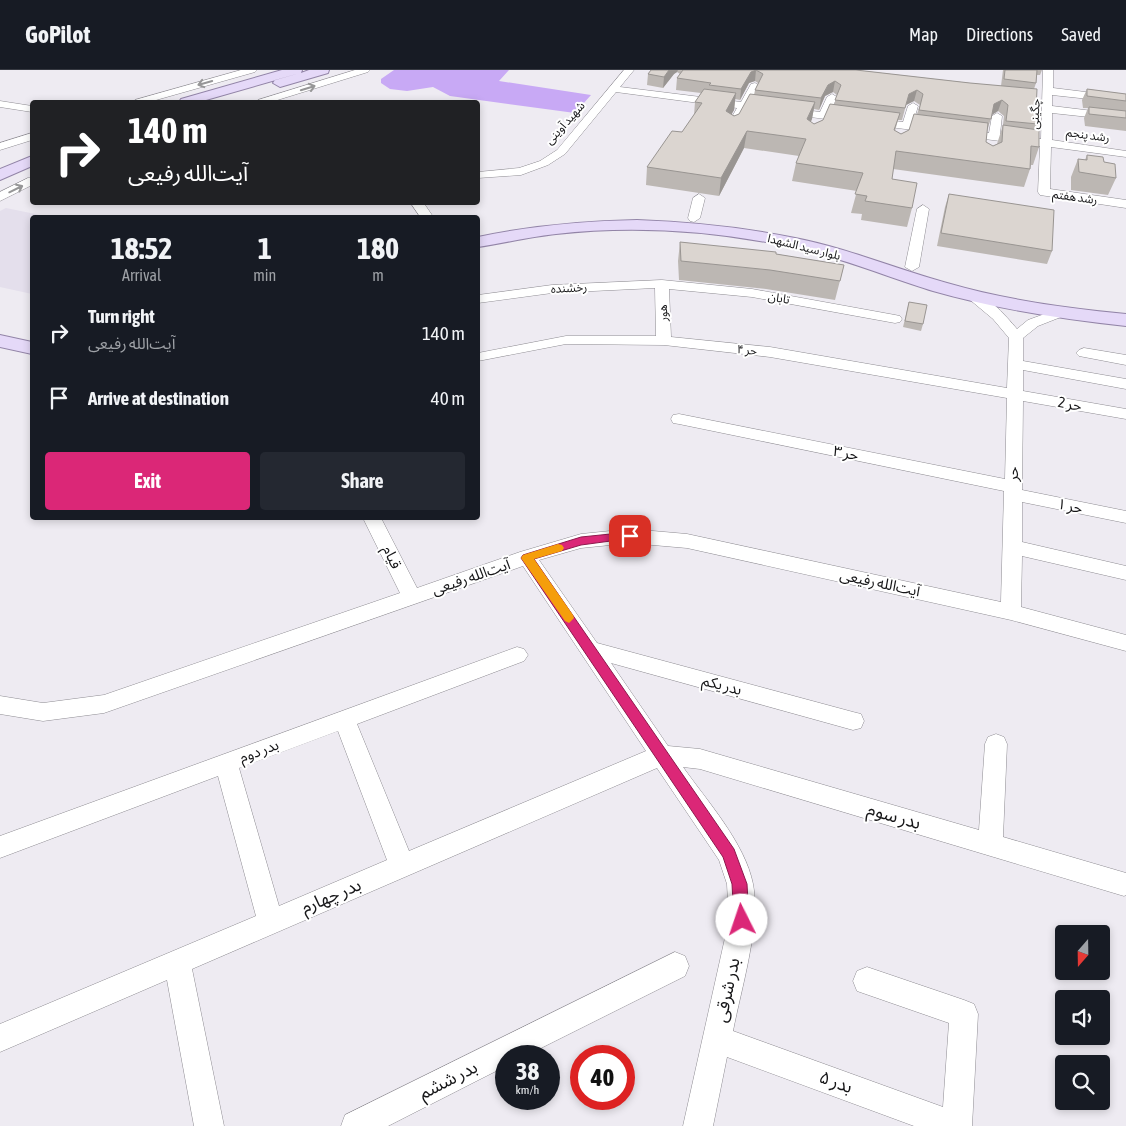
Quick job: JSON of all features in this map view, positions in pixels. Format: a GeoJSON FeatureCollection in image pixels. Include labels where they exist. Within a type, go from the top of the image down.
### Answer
{"type":"FeatureCollection","features":[{"type":"Feature","properties":{"kind":"main road"},"geometry":{"type":"LineString","coordinates":[[210,100],[296,70]]}},
{"type":"Feature","properties":{"kind":"main road"},"geometry":{"type":"LineString","coordinates":[[210,100],[285,82],[323,70]]}},
{"type":"Feature","properties":{"kind":"main road"},"geometry":{"type":"LineString","coordinates":[[0,166],[30,153]]}},
{"type":"Feature","properties":{"kind":"main road"},"geometry":{"type":"LineString","coordinates":[[0,175],[30,162]]}},
{"type":"Feature","properties":{"kind":"main road","name":"بلوار سید الشهدا"},"geometry":{"type":"LineString","coordinates":[[480,231],[499,226],[577,217],[754,226],[804,235],[912,267],[1003,291],[1060,301],[1126,308]]}},
{"type":"Feature","properties":{"kind":"main road","name":"بلوار سید الشهدا"},"geometry":{"type":"LineString","coordinates":[[480,242],[522,233],[659,221]]}},
{"type":"Feature","properties":{"kind":"main road","name":"بلوار سید الشهدا"},"geometry":{"type":"LineString","coordinates":[[701,222],[798,244],[970,294],[1061,312],[1126,320]]}},
{"type":"Feature","properties":{"kind":"main road"},"geometry":{"type":"LineString","coordinates":[[0,326],[30,332]]}},
{"type":"Feature","properties":{"kind":"main road"},"geometry":{"type":"LineString","coordinates":[[0,343],[30,348]]}},
{"type":"Feature","properties":{"kind":"street"},"geometry":{"type":"LineString","coordinates":[[147,100],[252,70]]}},
{"type":"Feature","properties":{"kind":"street"},"geometry":{"type":"LineString","coordinates":[[268,100],[365,70]]}},
{"type":"Feature","properties":{"kind":"street","name":"شهید آوینی"},"geometry":{"type":"LineString","coordinates":[[480,175],[521,171],[544,163],[561,152],[629,70]]}},
{"type":"Feature","properties":{"kind":"street","name":"چگینی"},"geometry":{"type":"LineString","coordinates":[[613,89],[1046,143],[1045,98],[1048,70]]}},
{"type":"Feature","properties":{"kind":"street"},"geometry":{"type":"LineString","coordinates":[[259,100],[285,82]]}},
{"type":"Feature","properties":{"kind":"street"},"geometry":{"type":"LineString","coordinates":[[665,95],[674,83]]}},
{"type":"Feature","properties":{"kind":"street"},"geometry":{"type":"LineString","coordinates":[[731,128],[755,86]]}},
{"type":"Feature","properties":{"kind":"street"},"geometry":{"type":"LineString","coordinates":[[815,130],[832,97]]}},
{"type":"Feature","properties":{"kind":"street"},"geometry":{"type":"LineString","coordinates":[[1045,98],[1126,100]]}},
{"type":"Feature","properties":{"kind":"street"},"geometry":{"type":"LineString","coordinates":[[1045,98],[1126,118]]}},
{"type":"Feature","properties":{"kind":"street"},"geometry":{"type":"LineString","coordinates":[[0,104],[30,109]]}},
{"type":"Feature","properties":{"kind":"street"},"geometry":{"type":"LineString","coordinates":[[900,140],[912,106]]}},
{"type":"Feature","properties":{"kind":"street"},"geometry":{"type":"LineString","coordinates":[[989,151],[997,116]]}},
{"type":"Feature","properties":{"kind":"street"},"geometry":{"type":"LineString","coordinates":[[0,146],[30,137]]}},
{"type":"Feature","properties":{"kind":"street","name":"رشد پنجم"},"geometry":{"type":"LineString","coordinates":[[1046,143],[1126,154]]}},
{"type":"Feature","properties":{"kind":"street","name":"رشد هفتم"},"geometry":{"type":"LineString","coordinates":[[1046,143],[1044,192],[1126,204]]}},
{"type":"Feature","properties":{"kind":"street"},"geometry":{"type":"LineString","coordinates":[[0,197],[30,182]]}},
{"type":"Feature","properties":{"kind":"street"},"geometry":{"type":"LineString","coordinates":[[699,198],[701,222]]}},
{"type":"Feature","properties":{"kind":"street"},"geometry":{"type":"LineString","coordinates":[[912,267],[924,209]]}},
{"type":"Feature","properties":{"kind":"street","name":"رخشنده"},"geometry":{"type":"LineString","coordinates":[[480,299],[552,289],[662,284]]}},
{"type":"Feature","properties":{"kind":"street","name":"تابان"},"geometry":{"type":"LineString","coordinates":[[662,284],[752,293],[895,319]]}},
{"type":"Feature","properties":{"kind":"street","name":"هور"},"geometry":{"type":"LineString","coordinates":[[662,284],[664,341]]}},
{"type":"Feature","properties":{"kind":"street"},"geometry":{"type":"LineString","coordinates":[[970,294],[998,316],[1016,336],[1033,323],[1061,312]]}},
{"type":"Feature","properties":{"kind":"street","name":"حر"},"geometry":{"type":"LineString","coordinates":[[1011,612],[1016,336]]}},
{"type":"Feature","properties":{"kind":"street","name":"حر ۴"},"geometry":{"type":"LineString","coordinates":[[480,357],[566,340],[664,341],[770,352],[1015,394]]}},
{"type":"Feature","properties":{"kind":"street"},"geometry":{"type":"LineString","coordinates":[[0,343],[30,353]]}},
{"type":"Feature","properties":{"kind":"street"},"geometry":{"type":"LineString","coordinates":[[1084,353],[1126,360]]}},
{"type":"Feature","properties":{"kind":"street"},"geometry":{"type":"LineString","coordinates":[[1016,364],[1126,384]]}},
{"type":"Feature","properties":{"kind":"street","name":"حر 2"},"geometry":{"type":"LineString","coordinates":[[1015,394],[1126,414]]}},
{"type":"Feature","properties":{"kind":"street","name":"حر ۳"},"geometry":{"type":"LineString","coordinates":[[679,419],[1013,490]]}},
{"type":"Feature","properties":{"kind":"street","name":"حر ۱"},"geometry":{"type":"LineString","coordinates":[[1013,490],[1126,517]]}},
{"type":"Feature","properties":{"kind":"street","name":"قیام"},"geometry":{"type":"LineString","coordinates":[[373,520],[412,597]]}},
{"type":"Feature","properties":{"kind":"street","name":"آیت‌الله رفیعی"},"geometry":{"type":"LineString","coordinates":[[0,705],[43,712],[104,704],[527,558],[581,541],[630,536],[687,541],[1011,612],[1126,642]]}},
{"type":"Feature","properties":{"kind":"street"},"geometry":{"type":"LineString","coordinates":[[1012,547],[1126,573]]}},
{"type":"Feature","properties":{"kind":"street","name":"بدر شرقی"},"geometry":{"type":"LineString","coordinates":[[527,558],[662,754],[728,854],[740,884],[742,920],[698,1126]]}},
{"type":"Feature","properties":{"kind":"street","name":"بدر یکم"},"geometry":{"type":"LineString","coordinates":[[590,649],[853,721]]}},
{"type":"Feature","properties":{"kind":"street","name":"بدر دوم"},"geometry":{"type":"LineString","coordinates":[[0,847],[517,655]]}},
{"type":"Feature","properties":{"kind":"street"},"geometry":{"type":"LineString","coordinates":[[344,719],[402,866]]}},
{"type":"Feature","properties":{"kind":"street"},"geometry":{"type":"LineString","coordinates":[[990,844],[996,744]]}},
{"type":"Feature","properties":{"kind":"street","name":"بدر سوم"},"geometry":{"type":"LineString","coordinates":[[662,754],[700,759],[1124,884]]}},
{"type":"Feature","properties":{"kind":"street","name":"بدر چهارم"},"geometry":{"type":"LineString","coordinates":[[0,1038],[662,754]]}},
{"type":"Feature","properties":{"kind":"street"},"geometry":{"type":"LineString","coordinates":[[226,762],[271,922]]}},
{"type":"Feature","properties":{"kind":"street"},"geometry":{"type":"LineString","coordinates":[[177,962],[209,1126]]}},
{"type":"Feature","properties":{"kind":"street","name":"بدر ششم"},"geometry":{"type":"LineString","coordinates":[[356,1126],[675,966]]}},
{"type":"Feature","properties":{"kind":"street"},"geometry":{"type":"LineString","coordinates":[[867,981],[964,1014],[956,1126]]}},
{"type":"Feature","properties":{"kind":"street","name":"بدر ۵"},"geometry":{"type":"LineString","coordinates":[[716,1039],[956,1126]]}},
{"type":"Feature","properties":{"kind":"shaded area"},"geometry":{"type":"Polygon","coordinates":[[[394,70],[509,70],[499,81],[591,95],[575,113],[450,96],[433,87],[407,91],[390,89],[381,83],[381,79],[394,70]]]}},
{"type":"Feature","properties":{"kind":"shaded area"},"geometry":{"type":"Polygon","coordinates":[[[6,208],[40,215],[30,215],[30,294],[0,287],[0,211],[6,208]]]}},
{"type":"Feature","properties":{"kind":"building"},"geometry":{"type":"Polygon","coordinates":[[[651,70],[669,70],[664,77],[648,74],[651,70]]]}},
{"type":"Feature","properties":{"kind":"building"},"geometry":{"type":"Polygon","coordinates":[[[683,70],[756,70],[751,72],[741,89],[677,78],[683,70]]]}},
{"type":"Feature","properties":{"kind":"building"},"geometry":{"type":"Polygon","coordinates":[[[756,70],[856,70],[1037,89],[1036,110],[1038,110],[1038,124],[1006,121],[1008,105],[1002,100],[994,104],[991,119],[919,110],[923,94],[917,90],[909,94],[905,108],[835,100],[841,85],[835,81],[828,85],[821,98],[755,90],[763,74],[756,70]]]}},
{"type":"Feature","properties":{"kind":"building"},"geometry":{"type":"Polygon","coordinates":[[[1005,70],[1037,70],[1036,83],[1004,79],[1005,70]]]}},
{"type":"Feature","properties":{"kind":"building"},"geometry":{"type":"Polygon","coordinates":[[[704,89],[736,93],[726,111],[734,116],[739,114],[750,94],[815,102],[807,119],[814,124],[823,120],[830,104],[900,113],[894,130],[901,134],[909,130],[914,114],[988,123],[986,142],[993,146],[1002,142],[1003,125],[1039,130],[1039,147],[1031,146],[1030,169],[896,151],[892,179],[917,183],[912,208],[865,201],[867,196],[855,194],[863,173],[796,163],[806,139],[747,131],[721,178],[647,167],[672,131],[682,132],[702,103],[695,102],[704,89]]]}},
{"type":"Feature","properties":{"kind":"building"},"geometry":{"type":"Polygon","coordinates":[[[1087,89],[1126,94],[1126,101],[1087,96],[1087,89]]]}},
{"type":"Feature","properties":{"kind":"building"},"geometry":{"type":"Polygon","coordinates":[[[1089,107],[1126,111],[1126,118],[1089,114],[1089,107]]]}},
{"type":"Feature","properties":{"kind":"building"},"geometry":{"type":"Polygon","coordinates":[[[1087,155],[1103,157],[1104,162],[1115,164],[1116,178],[1079,172],[1078,159],[1087,160],[1087,155]]]}},
{"type":"Feature","properties":{"kind":"building"},"geometry":{"type":"Polygon","coordinates":[[[949,194],[1054,210],[1052,251],[941,233],[949,194]]]}},
{"type":"Feature","properties":{"kind":"building"},"geometry":{"type":"Polygon","coordinates":[[[680,242],[776,252],[776,254],[844,265],[840,281],[770,270],[681,261],[680,242]]]}},
{"type":"Feature","properties":{"kind":"building"},"geometry":{"type":"Polygon","coordinates":[[[909,302],[927,305],[923,324],[905,321],[909,302]]]}},
{"type":"Feature","properties":{"kind":"slow traffic"},"geometry":{"type":"LineString","coordinates":[[558,548],[527,558],[569,618]]}},
{"type":"Feature","properties":{"kind":"route"},"geometry":{"type":"LineString","coordinates":[[630,536],[581,541],[527,558],[662,754],[728,854],[740,884],[742,920]]}}]}
